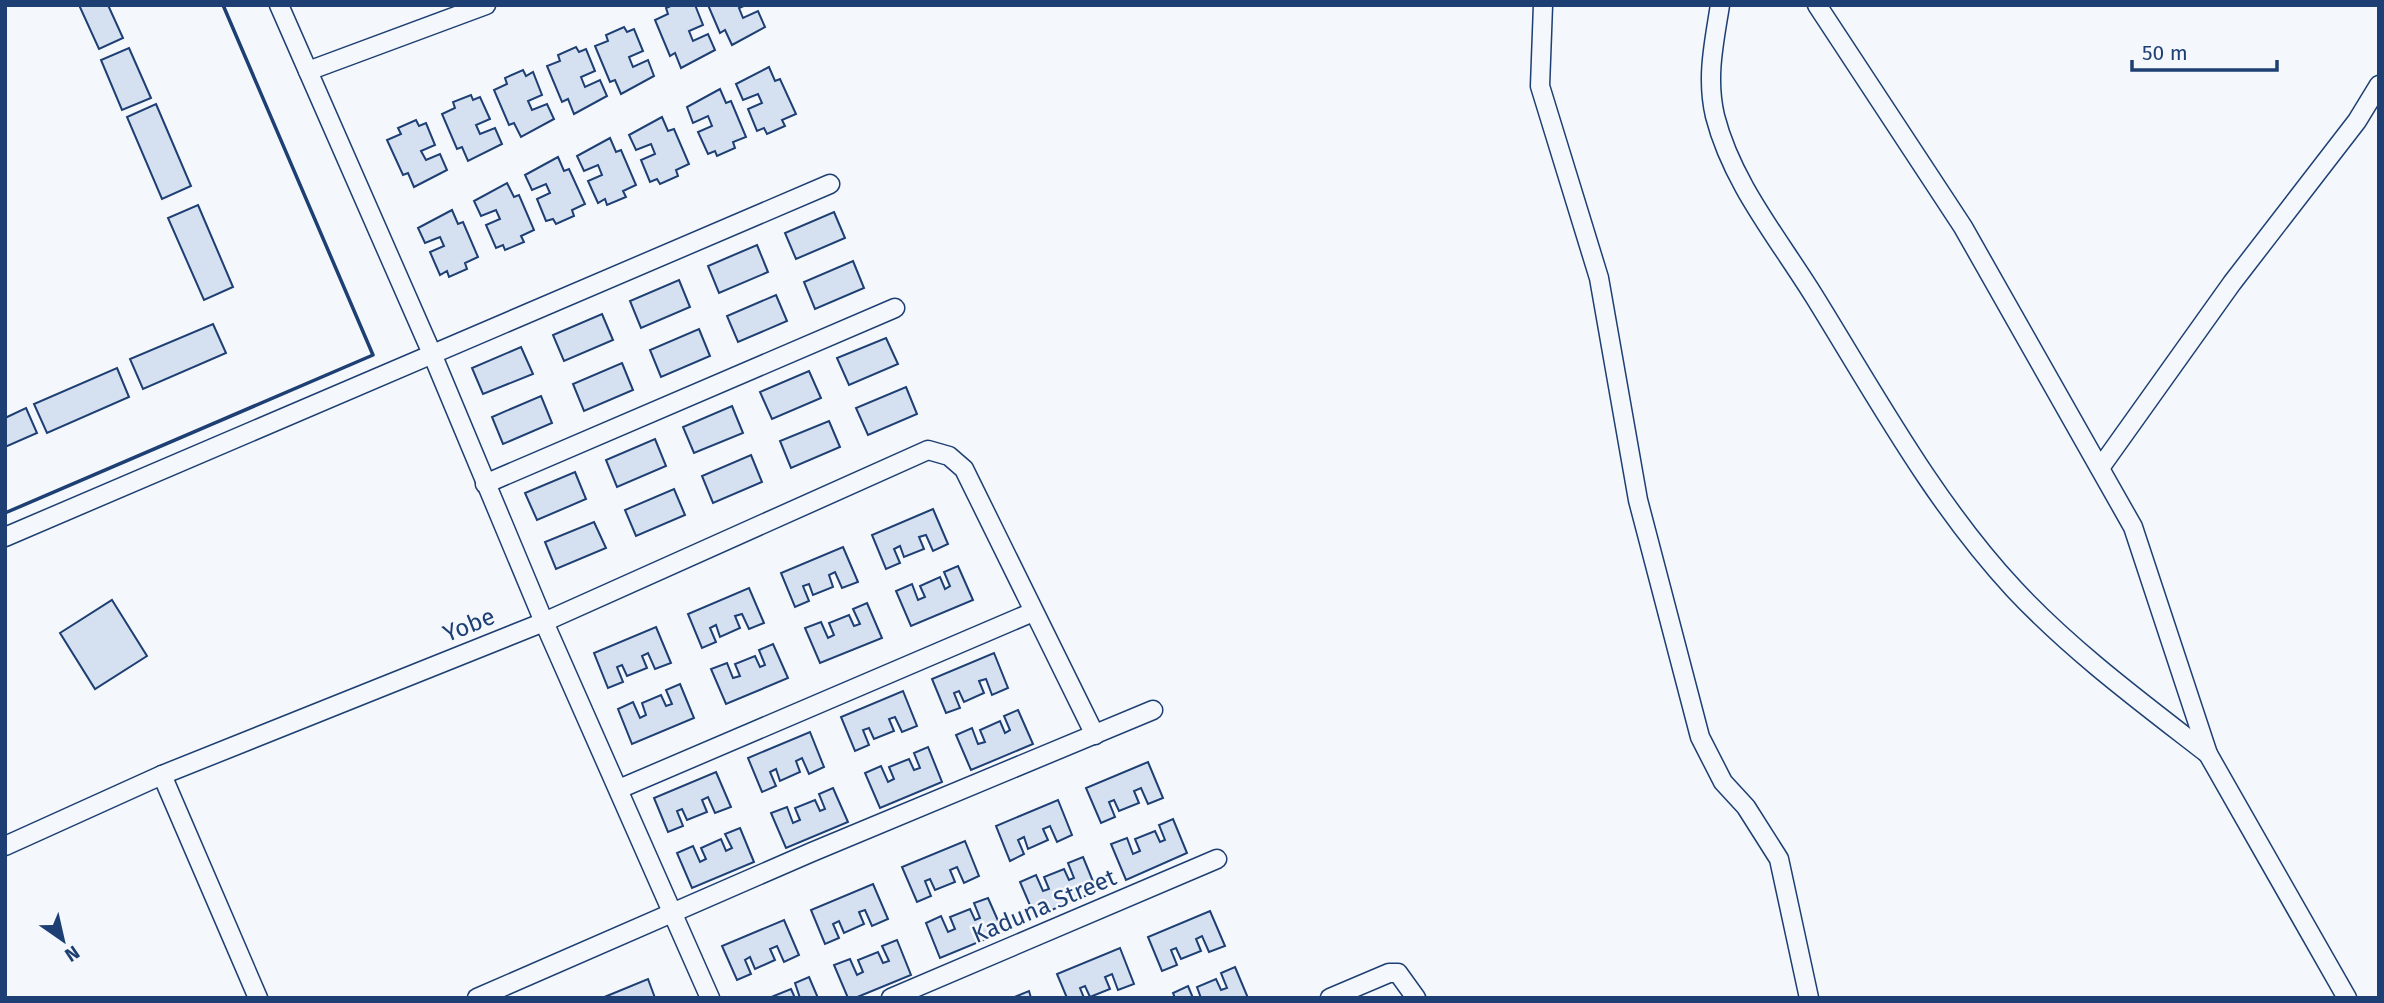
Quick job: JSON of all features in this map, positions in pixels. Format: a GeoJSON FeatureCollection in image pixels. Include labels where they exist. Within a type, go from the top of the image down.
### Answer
{"type":"FeatureCollection","features":[{"type":"Feature","properties":{"kind":"street"},"geometry":{"type":"LineString","coordinates":[[279,5],[433,356],[544,622],[710,998]]}},
{"type":"Feature","properties":{"kind":"street"},"geometry":{"type":"LineString","coordinates":[[308,71],[486,5]]}},
{"type":"Feature","properties":{"kind":"street"},"geometry":{"type":"LineString","coordinates":[[1543,5],[1540,86],[1599,278],[1637,500],[1700,737],[1723,782],[1746,807],[1779,859],[1809,998]]}},
{"type":"Feature","properties":{"kind":"street"},"geometry":{"type":"LineString","coordinates":[[1720,5],[1710,66],[1715,115],[1735,174],[1895,428],[1947,506],[2014,589],[2103,673],[2208,754]]}},
{"type":"Feature","properties":{"kind":"street"},"geometry":{"type":"LineString","coordinates":[[1817,5],[1963,227],[2133,527],[2208,754],[2347,998]]}},
{"type":"Feature","properties":{"kind":"street"},"geometry":{"type":"LineString","coordinates":[[2100,468],[2232,283],[2357,121],[2379,85]]}},
{"type":"Feature","properties":{"kind":"street"},"geometry":{"type":"LineString","coordinates":[[5,537],[830,184]]}},
{"type":"Feature","properties":{"kind":"street"},"geometry":{"type":"LineString","coordinates":[[485,484],[895,309]]}},
{"type":"Feature","properties":{"kind":"street","name":"Yobe"},"geometry":{"type":"LineString","coordinates":[[5,846],[162,775],[544,622],[928,450],[949,456],[964,469],[1033,612]]}},
{"type":"Feature","properties":{"kind":"street"},"geometry":{"type":"LineString","coordinates":[[619,789],[1033,612],[1095,734]]}},
{"type":"Feature","properties":{"kind":"street"},"geometry":{"type":"LineString","coordinates":[[478,998],[673,912],[1153,710]]}},
{"type":"Feature","properties":{"kind":"street"},"geometry":{"type":"LineString","coordinates":[[162,775],[258,998]]}},
{"type":"Feature","properties":{"kind":"street","name":"Kaduna Street"},"geometry":{"type":"LineString","coordinates":[[891,998],[1217,859]]}},
{"type":"Feature","properties":{"kind":"street"},"geometry":{"type":"LineString","coordinates":[[1330,998],[1389,973],[1398,973],[1416,998]]}},
{"type":"Feature","properties":{"kind":"building"},"geometry":{"type":"Polygon","coordinates":[[[79,5],[108,5],[123,38],[99,49],[79,5]]]}},
{"type":"Feature","properties":{"kind":"building"},"geometry":{"type":"Polygon","coordinates":[[[673,5],[695,5],[703,25],[689,31],[693,41],[708,34],[715,50],[681,68],[675,53],[670,56],[655,20],[668,14],[666,8],[673,5]]]}},
{"type":"Feature","properties":{"kind":"building"},"geometry":{"type":"Polygon","coordinates":[[[708,5],[746,5],[739,8],[743,18],[758,11],[765,27],[732,45],[725,30],[720,33],[708,5]]]}},
{"type":"Feature","properties":{"kind":"building"},"geometry":{"type":"Polygon","coordinates":[[[624,27],[627,32],[634,29],[643,51],[629,57],[633,67],[648,60],[654,76],[621,94],[615,80],[610,82],[595,46],[608,41],[606,35],[624,27]]]}},
{"type":"Feature","properties":{"kind":"building"},"geometry":{"type":"Polygon","coordinates":[[[576,47],[579,52],[586,49],[595,71],[581,77],[585,87],[600,80],[607,96],[574,114],[568,99],[562,102],[547,66],[560,61],[558,55],[576,47]]]}},
{"type":"Feature","properties":{"kind":"building"},"geometry":{"type":"Polygon","coordinates":[[[129,48],[151,98],[122,110],[101,60],[129,48]]]}},
{"type":"Feature","properties":{"kind":"building"},"geometry":{"type":"Polygon","coordinates":[[[769,67],[775,81],[780,79],[796,114],[782,120],[785,126],[767,134],[764,128],[757,131],[748,109],[762,103],[758,94],[743,100],[736,84],[769,67]]]}},
{"type":"Feature","properties":{"kind":"building"},"geometry":{"type":"Polygon","coordinates":[[[523,70],[526,76],[533,72],[542,95],[528,101],[532,110],[547,104],[554,119],[521,137],[514,123],[509,125],[494,90],[507,84],[505,78],[523,70]]]}},
{"type":"Feature","properties":{"kind":"building"},"geometry":{"type":"Polygon","coordinates":[[[720,89],[726,103],[731,101],[746,137],[733,142],[735,148],[717,156],[715,151],[708,154],[698,132],[712,126],[708,116],[693,123],[687,107],[720,89]]]}},
{"type":"Feature","properties":{"kind":"building"},"geometry":{"type":"Polygon","coordinates":[[[471,95],[473,100],[480,97],[490,119],[476,125],[480,134],[495,128],[502,144],[468,161],[462,147],[457,149],[442,114],[455,108],[453,102],[471,95]]]}},
{"type":"Feature","properties":{"kind":"building"},"geometry":{"type":"Polygon","coordinates":[[[156,104],[191,186],[162,199],[127,117],[156,104]]]}},
{"type":"Feature","properties":{"kind":"building"},"geometry":{"type":"Polygon","coordinates":[[[662,117],[668,131],[674,129],[689,164],[676,170],[678,176],[660,184],[657,179],[650,182],[641,160],[655,154],[651,144],[636,150],[629,135],[662,117]]]}},
{"type":"Feature","properties":{"kind":"building"},"geometry":{"type":"Polygon","coordinates":[[[416,120],[419,126],[426,123],[435,145],[421,151],[426,160],[440,154],[447,170],[414,187],[408,173],[403,175],[387,140],[401,134],[398,128],[416,120]]]}},
{"type":"Feature","properties":{"kind":"building"},"geometry":{"type":"Polygon","coordinates":[[[610,138],[616,152],[621,150],[636,185],[623,191],[626,197],[607,205],[605,199],[598,203],[588,181],[602,175],[598,165],[584,171],[577,156],[610,138]]]}},
{"type":"Feature","properties":{"kind":"building"},"geometry":{"type":"Polygon","coordinates":[[[558,157],[564,171],[569,169],[585,204],[572,210],[574,216],[556,224],[553,219],[546,221],[537,199],[550,193],[546,184],[532,190],[525,175],[558,157]]]}},
{"type":"Feature","properties":{"kind":"building"},"geometry":{"type":"Polygon","coordinates":[[[507,183],[514,197],[519,195],[534,230],[521,236],[524,242],[505,250],[503,245],[496,248],[486,225],[500,219],[496,210],[481,216],[474,201],[507,183]]]}},
{"type":"Feature","properties":{"kind":"building"},"geometry":{"type":"Polygon","coordinates":[[[198,205],[233,287],[204,300],[168,218],[198,205]]]}},
{"type":"Feature","properties":{"kind":"building"},"geometry":{"type":"Polygon","coordinates":[[[452,210],[458,224],[463,222],[478,257],[465,263],[467,269],[449,277],[447,271],[440,275],[430,252],[444,246],[440,237],[425,243],[418,228],[452,210]]]}},
{"type":"Feature","properties":{"kind":"building"},"geometry":{"type":"Polygon","coordinates":[[[834,212],[845,238],[796,259],[785,233],[834,212]]]}},
{"type":"Feature","properties":{"kind":"building"},"geometry":{"type":"Polygon","coordinates":[[[757,245],[768,272],[719,293],[708,266],[757,245]]]}},
{"type":"Feature","properties":{"kind":"building"},"geometry":{"type":"Polygon","coordinates":[[[853,261],[864,288],[815,309],[804,282],[853,261]]]}},
{"type":"Feature","properties":{"kind":"building"},"geometry":{"type":"Polygon","coordinates":[[[679,280],[690,307],[641,328],[630,301],[679,280]]]}},
{"type":"Feature","properties":{"kind":"building"},"geometry":{"type":"Polygon","coordinates":[[[776,295],[787,321],[738,342],[727,316],[776,295]]]}},
{"type":"Feature","properties":{"kind":"building"},"geometry":{"type":"Polygon","coordinates":[[[602,314],[613,340],[564,361],[553,335],[602,314]]]}},
{"type":"Feature","properties":{"kind":"building"},"geometry":{"type":"Polygon","coordinates":[[[213,324],[226,353],[143,389],[130,359],[213,324]]]}},
{"type":"Feature","properties":{"kind":"building"},"geometry":{"type":"Polygon","coordinates":[[[699,329],[710,356],[661,377],[650,350],[699,329]]]}},
{"type":"Feature","properties":{"kind":"building"},"geometry":{"type":"Polygon","coordinates":[[[886,338],[898,364],[849,385],[837,358],[886,338]]]}},
{"type":"Feature","properties":{"kind":"building"},"geometry":{"type":"Polygon","coordinates":[[[521,347],[533,374],[483,394],[472,368],[521,347]]]}},
{"type":"Feature","properties":{"kind":"building"},"geometry":{"type":"Polygon","coordinates":[[[622,363],[633,390],[584,411],[573,384],[622,363]]]}},
{"type":"Feature","properties":{"kind":"building"},"geometry":{"type":"Polygon","coordinates":[[[117,368],[129,397],[47,433],[34,404],[117,368]]]}},
{"type":"Feature","properties":{"kind":"building"},"geometry":{"type":"Polygon","coordinates":[[[809,371],[821,398],[772,419],[760,392],[809,371]]]}},
{"type":"Feature","properties":{"kind":"building"},"geometry":{"type":"Polygon","coordinates":[[[906,387],[917,414],[868,435],[856,408],[906,387]]]}},
{"type":"Feature","properties":{"kind":"building"},"geometry":{"type":"Polygon","coordinates":[[[541,396],[552,423],[503,444],[492,417],[541,396]]]}},
{"type":"Feature","properties":{"kind":"building"},"geometry":{"type":"Polygon","coordinates":[[[732,406],[743,433],[694,453],[683,427],[732,406]]]}},
{"type":"Feature","properties":{"kind":"building"},"geometry":{"type":"Polygon","coordinates":[[[26,408],[37,433],[5,447],[5,418],[26,408]]]}},
{"type":"Feature","properties":{"kind":"building"},"geometry":{"type":"Polygon","coordinates":[[[829,421],[840,447],[791,468],[780,441],[829,421]]]}},
{"type":"Feature","properties":{"kind":"building"},"geometry":{"type":"Polygon","coordinates":[[[655,439],[666,466],[617,487],[606,460],[655,439]]]}},
{"type":"Feature","properties":{"kind":"building"},"geometry":{"type":"Polygon","coordinates":[[[751,455],[762,482],[713,503],[702,476],[751,455]]]}},
{"type":"Feature","properties":{"kind":"building"},"geometry":{"type":"Polygon","coordinates":[[[575,472],[586,499],[537,520],[525,493],[575,472]]]}},
{"type":"Feature","properties":{"kind":"building"},"geometry":{"type":"Polygon","coordinates":[[[674,489],[685,515],[636,536],[625,510],[674,489]]]}},
{"type":"Feature","properties":{"kind":"building"},"geometry":{"type":"Polygon","coordinates":[[[933,509],[948,544],[933,551],[926,535],[919,537],[924,549],[904,557],[900,546],[894,549],[900,563],[886,569],[872,535],[933,509]]]}},
{"type":"Feature","properties":{"kind":"building"},"geometry":{"type":"Polygon","coordinates":[[[594,522],[606,548],[556,569],[545,542],[594,522]]]}},
{"type":"Feature","properties":{"kind":"building"},"geometry":{"type":"Polygon","coordinates":[[[843,547],[858,582],[842,588],[835,572],[829,575],[833,587],[813,595],[809,584],[803,586],[809,601],[795,607],[781,573],[843,547]]]}},
{"type":"Feature","properties":{"kind":"building"},"geometry":{"type":"Polygon","coordinates":[[[958,566],[973,600],[911,626],[896,591],[912,584],[918,600],[925,597],[920,586],[940,577],[945,589],[950,586],[944,572],[958,566]]]}},
{"type":"Feature","properties":{"kind":"building"},"geometry":{"type":"Polygon","coordinates":[[[749,588],[764,623],[749,629],[742,614],[735,616],[740,628],[720,637],[716,625],[710,628],[716,642],[702,648],[688,614],[749,588]]]}},
{"type":"Feature","properties":{"kind":"building"},"geometry":{"type":"Polygon","coordinates":[[[112,600],[147,656],[95,689],[60,633],[112,600]]]}},
{"type":"Feature","properties":{"kind":"building"},"geometry":{"type":"Polygon","coordinates":[[[867,603],[882,638],[820,663],[805,628],[821,622],[828,638],[834,635],[829,623],[849,615],[854,626],[860,624],[853,609],[867,603]]]}},
{"type":"Feature","properties":{"kind":"building"},"geometry":{"type":"Polygon","coordinates":[[[656,627],[671,663],[655,669],[648,653],[642,656],[647,668],[627,676],[622,665],[617,667],[623,682],[608,688],[594,653],[656,627]]]}},
{"type":"Feature","properties":{"kind":"building"},"geometry":{"type":"Polygon","coordinates":[[[773,644],[788,678],[726,704],[711,669],[727,663],[733,678],[740,676],[735,664],[755,656],[760,667],[765,665],[759,650],[773,644]]]}},
{"type":"Feature","properties":{"kind":"building"},"geometry":{"type":"Polygon","coordinates":[[[994,653],[1008,688],[992,695],[986,679],[979,681],[984,693],[964,702],[959,691],[954,693],[960,708],[946,713],[932,679],[994,653]]]}},
{"type":"Feature","properties":{"kind":"building"},"geometry":{"type":"Polygon","coordinates":[[[680,684],[694,718],[632,744],[618,709],[633,702],[640,718],[646,715],[642,703],[661,695],[666,706],[672,704],[666,690],[680,684]]]}},
{"type":"Feature","properties":{"kind":"building"},"geometry":{"type":"Polygon","coordinates":[[[903,691],[917,726],[902,732],[895,717],[889,719],[894,731],[874,739],[869,728],[863,730],[869,745],[855,751],[841,717],[903,691]]]}},
{"type":"Feature","properties":{"kind":"building"},"geometry":{"type":"Polygon","coordinates":[[[1018,710],[1033,744],[971,770],[956,735],[972,728],[978,744],[985,742],[980,730],[1000,721],[1005,733],[1010,730],[1004,716],[1018,710]]]}},
{"type":"Feature","properties":{"kind":"building"},"geometry":{"type":"Polygon","coordinates":[[[810,732],[824,767],[809,774],[802,758],[796,761],[800,772],[780,781],[776,769],[770,772],[776,786],[762,792],[748,758],[810,732]]]}},
{"type":"Feature","properties":{"kind":"building"},"geometry":{"type":"Polygon","coordinates":[[[928,747],[942,782],[880,808],[865,773],[881,766],[888,782],[894,779],[889,767],[909,759],[914,770],[920,768],[914,753],[928,747]]]}},
{"type":"Feature","properties":{"kind":"building"},"geometry":{"type":"Polygon","coordinates":[[[1148,762],[1163,798],[1148,804],[1141,788],[1134,791],[1139,803],[1119,811],[1114,800],[1109,802],[1115,817],[1101,823],[1086,788],[1148,762]]]}},
{"type":"Feature","properties":{"kind":"building"},"geometry":{"type":"Polygon","coordinates":[[[716,772],[731,807],[715,813],[708,797],[702,800],[707,812],[687,820],[682,809],[677,811],[683,826],[668,832],[654,798],[716,772]]]}},
{"type":"Feature","properties":{"kind":"building"},"geometry":{"type":"Polygon","coordinates":[[[833,788],[848,822],[786,848],[771,813],[787,807],[793,823],[800,820],[795,808],[815,800],[820,811],[825,809],[819,794],[833,788]]]}},
{"type":"Feature","properties":{"kind":"building"},"geometry":{"type":"Polygon","coordinates":[[[1058,800],[1072,835],[1057,842],[1050,826],[1043,829],[1048,840],[1028,849],[1024,837],[1018,840],[1024,854],[1010,861],[996,826],[1058,800]]]}},
{"type":"Feature","properties":{"kind":"building"},"geometry":{"type":"Polygon","coordinates":[[[1173,819],[1187,853],[1126,880],[1111,844],[1127,838],[1133,854],[1140,851],[1135,839],[1155,831],[1160,842],[1165,840],[1159,825],[1173,819]]]}},
{"type":"Feature","properties":{"kind":"building"},"geometry":{"type":"Polygon","coordinates":[[[740,828],[754,862],[692,888],[677,853],[693,846],[700,862],[706,859],[701,848],[721,839],[726,851],[732,848],[725,834],[740,828]]]}},
{"type":"Feature","properties":{"kind":"building"},"geometry":{"type":"Polygon","coordinates":[[[965,841],[979,876],[964,883],[957,867],[950,870],[955,882],[935,890],[930,879],[925,881],[931,896],[917,902],[902,867],[965,841]]]}},
{"type":"Feature","properties":{"kind":"building"},"geometry":{"type":"Polygon","coordinates":[[[1083,857],[1097,891],[1035,917],[1020,882],[1036,875],[1043,891],[1049,889],[1044,877],[1064,869],[1069,880],[1074,878],[1068,863],[1083,857]]]}},
{"type":"Feature","properties":{"kind":"building"},"geometry":{"type":"Polygon","coordinates":[[[873,884],[888,919],[872,926],[865,910],[859,912],[864,924],[844,933],[839,921],[833,924],[839,938],[825,944],[811,910],[873,884]]]}},
{"type":"Feature","properties":{"kind":"building"},"geometry":{"type":"Polygon","coordinates":[[[988,898],[1003,932],[940,958],[926,923],[941,916],[948,932],[955,929],[950,917],[970,909],[975,920],[980,918],[974,903],[988,898]]]}},
{"type":"Feature","properties":{"kind":"building"},"geometry":{"type":"Polygon","coordinates":[[[1210,911],[1225,946],[1209,952],[1202,936],[1196,939],[1201,951],[1181,959],[1176,948],[1171,950],[1177,965],[1162,971],[1148,937],[1210,911]]]}},
{"type":"Feature","properties":{"kind":"building"},"geometry":{"type":"Polygon","coordinates":[[[784,920],[799,955],[784,962],[777,946],[770,949],[775,960],[755,969],[750,957],[745,960],[751,974],[737,980],[722,946],[784,920]]]}},
{"type":"Feature","properties":{"kind":"building"},"geometry":{"type":"Polygon","coordinates":[[[897,940],[911,975],[855,998],[848,998],[834,965],[850,959],[857,975],[863,972],[858,960],[878,952],[883,963],[889,961],[882,946],[897,940]]]}},
{"type":"Feature","properties":{"kind":"building"},"geometry":{"type":"Polygon","coordinates":[[[1120,948],[1134,984],[1118,990],[1112,974],[1105,977],[1110,989],[1090,997],[1085,986],[1080,988],[1084,998],[1067,998],[1057,974],[1120,948]]]}},
{"type":"Feature","properties":{"kind":"building"},"geometry":{"type":"Polygon","coordinates":[[[1235,967],[1248,998],[1201,998],[1197,987],[1216,979],[1221,990],[1227,988],[1221,973],[1235,967]]]}},
{"type":"Feature","properties":{"kind":"building"},"geometry":{"type":"Polygon","coordinates":[[[809,977],[818,998],[800,998],[795,983],[809,977]]]}},
{"type":"Feature","properties":{"kind":"building"},"geometry":{"type":"Polygon","coordinates":[[[648,979],[655,998],[602,998],[648,979]]]}},
{"type":"Feature","properties":{"kind":"building"},"geometry":{"type":"Polygon","coordinates":[[[1188,986],[1193,998],[1175,998],[1173,993],[1188,986]]]}},
{"type":"Feature","properties":{"kind":"building"},"geometry":{"type":"Polygon","coordinates":[[[791,989],[795,998],[771,997],[791,989]]]}},
{"type":"Feature","properties":{"kind":"building"},"geometry":{"type":"Polygon","coordinates":[[[1029,991],[1031,998],[1012,998],[1029,991]]]}},
{"type":"Feature","properties":{"kind":"wall"},"geometry":{"type":"LineString","coordinates":[[5,513],[373,355],[223,5]]}}]}
